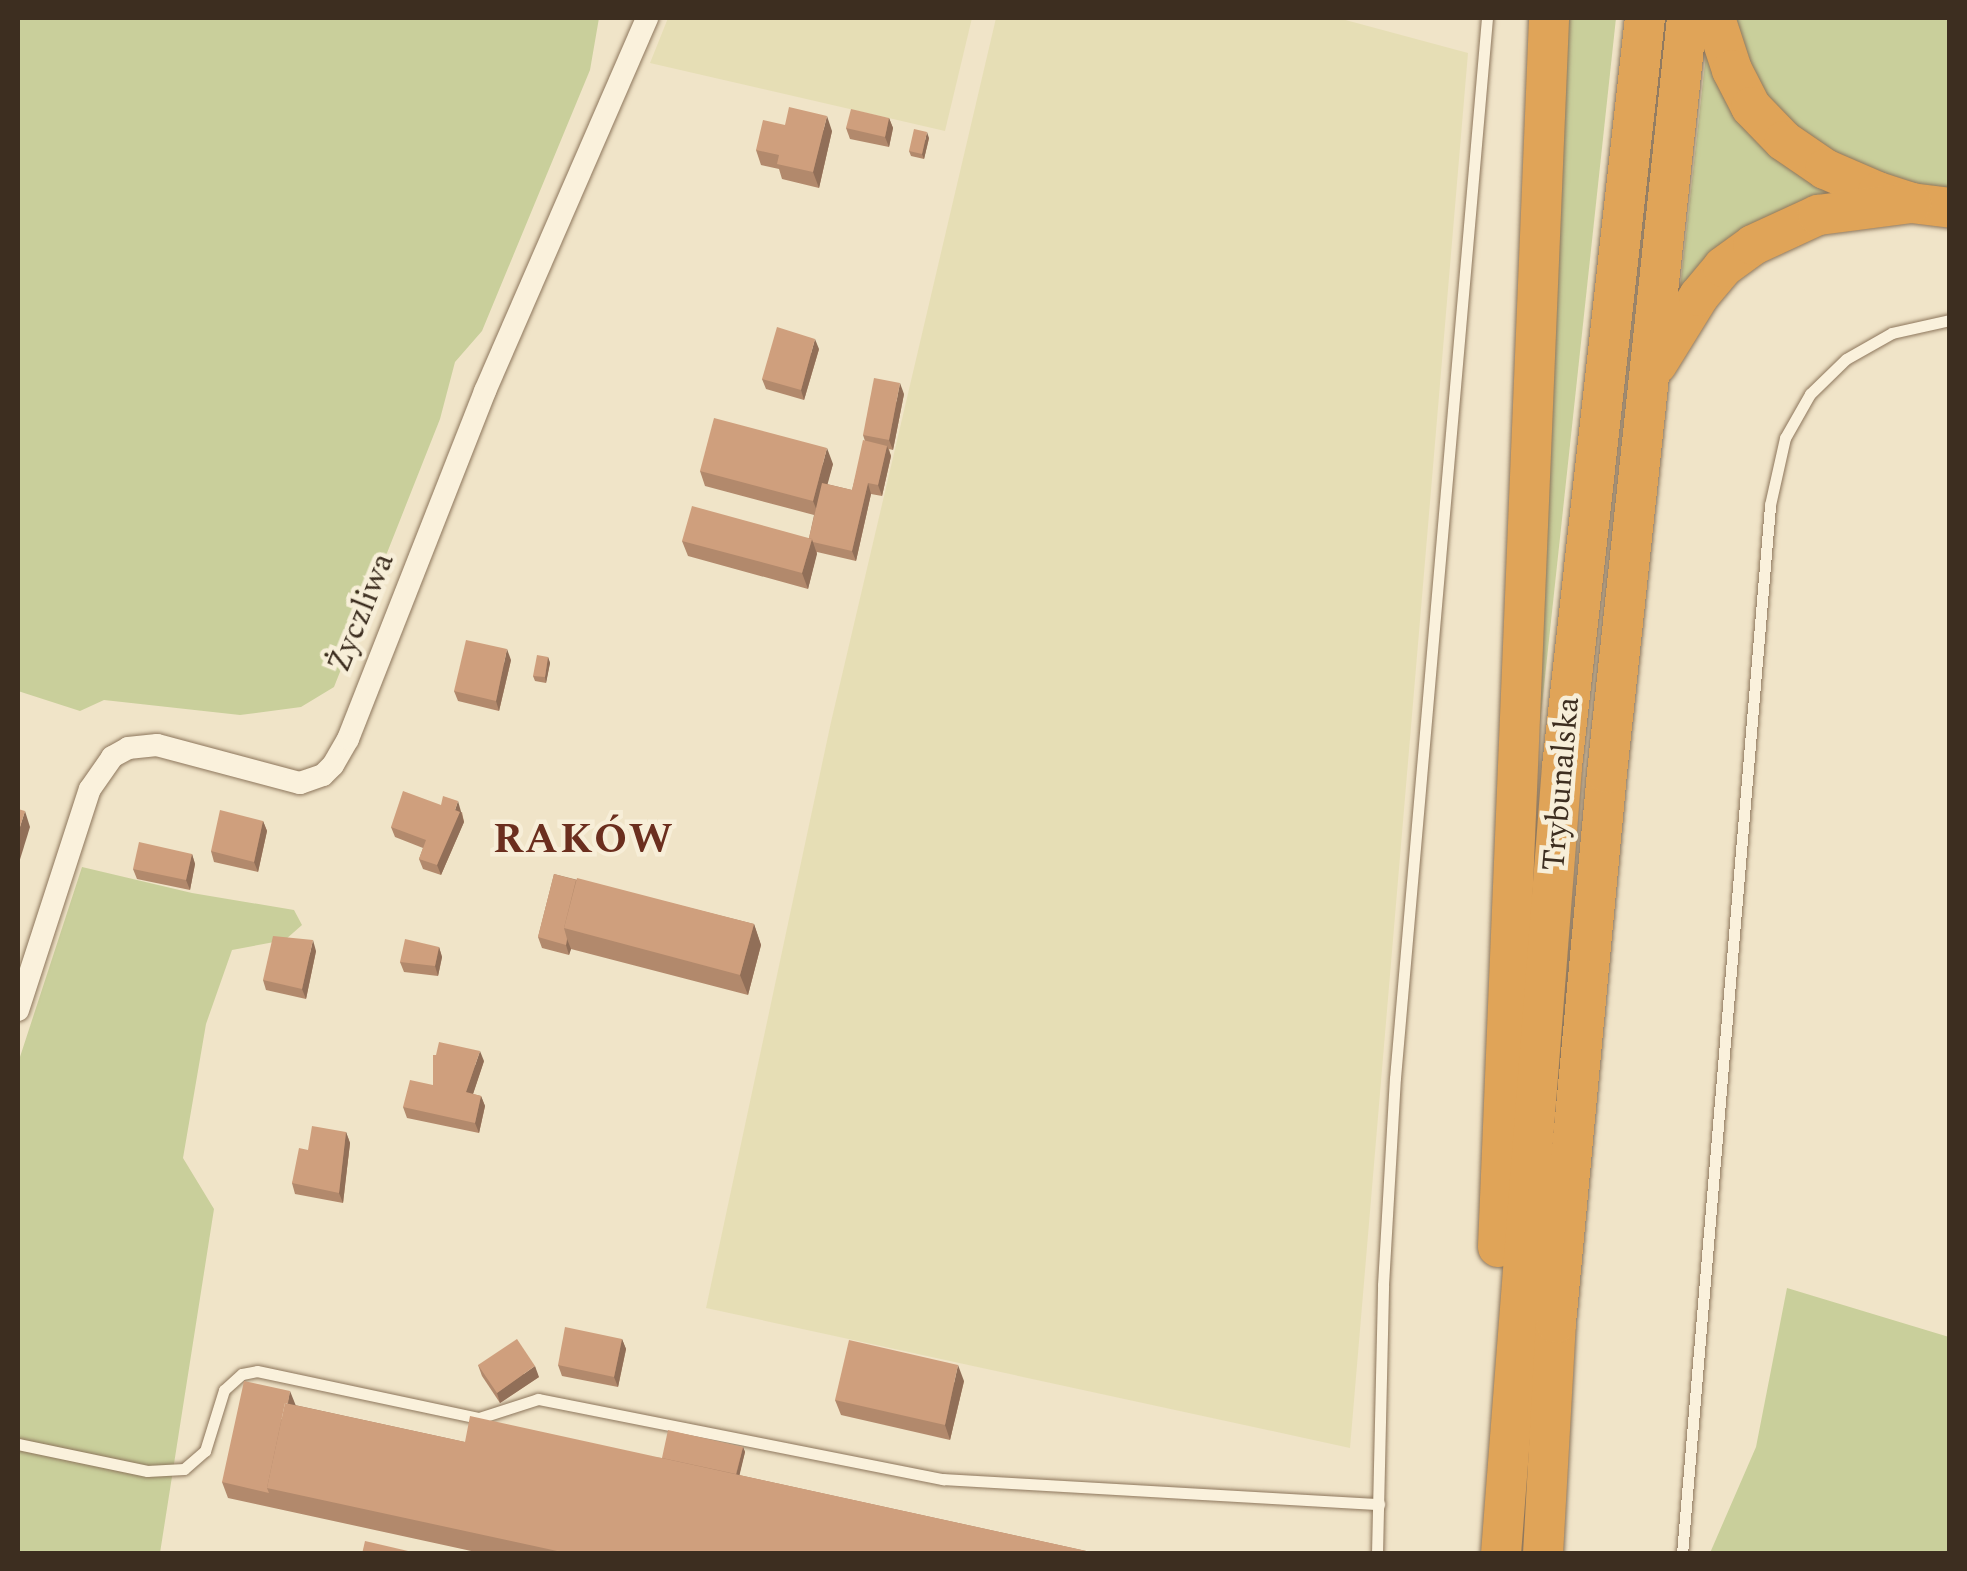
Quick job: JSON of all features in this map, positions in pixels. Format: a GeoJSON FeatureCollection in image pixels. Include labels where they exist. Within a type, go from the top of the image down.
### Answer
{"type":"FeatureCollection","features":[{"type":"Feature","properties":{"kind":"highway"},"geometry":{"type":"LineString","coordinates":[[1506,1465],[1496,1299],[1549,18]]}},
{"type":"Feature","properties":{"kind":"highway","name":"Trybunalska"},"geometry":{"type":"LineString","coordinates":[[1501,1554],[1562,767],[1646,18]]}},
{"type":"Feature","properties":{"kind":"highway","name":"Trybunalska"},"geometry":{"type":"LineString","coordinates":[[1543,1554],[1556,1323],[1687,18]]}},
{"type":"Feature","properties":{"kind":"highway"},"geometry":{"type":"LineString","coordinates":[[1715,18],[1742,90],[1771,129],[1825,169],[1930,206]]}},
{"type":"Feature","properties":{"kind":"highway"},"geometry":{"type":"LineString","coordinates":[[1648,386],[1690,308],[1738,255],[1770,234],[1818,215],[1930,206]]}},
{"type":"Feature","properties":{"kind":"street","name":"Życzliwa"},"geometry":{"type":"LineString","coordinates":[[18,1010],[90,789],[112,757],[128,748],[157,745],[300,783],[323,775],[333,766],[485,391],[646,18]]}},
{"type":"Feature","properties":{"kind":"lane"},"geometry":{"type":"LineString","coordinates":[[1377,1554],[1383,1284],[1395,1078],[1487,18]]}},
{"type":"Feature","properties":{"kind":"lane"},"geometry":{"type":"LineString","coordinates":[[1682,1554],[1767,545],[1784,438],[1810,394],[1846,359],[1892,333],[1950,320]]}},
{"type":"Feature","properties":{"kind":"lane"},"geometry":{"type":"LineString","coordinates":[[18,1444],[135,1469],[184,1470],[205,1451],[224,1390],[242,1374],[256,1371],[479,1418],[538,1398],[943,1479],[1378,1504]]}},
{"type":"Feature","properties":{"kind":"shaded area"},"geometry":{"type":"Polygon","coordinates":[[[668,18],[972,18],[945,131],[650,63],[668,18]]]}},
{"type":"Feature","properties":{"kind":"shaded area"},"geometry":{"type":"Polygon","coordinates":[[[996,18],[1338,18],[1468,53],[1350,1448],[706,1308],[831,722],[996,18]]]}},
{"type":"Feature","properties":{"kind":"green space"},"geometry":{"type":"Polygon","coordinates":[[[18,18],[599,18],[590,70],[482,331],[455,362],[440,419],[334,687],[301,707],[240,715],[104,700],[80,711],[18,691],[18,18]]]}},
{"type":"Feature","properties":{"kind":"green space"},"geometry":{"type":"Polygon","coordinates":[[[1563,18],[1616,18],[1534,779],[1563,18]]]}},
{"type":"Feature","properties":{"kind":"green space"},"geometry":{"type":"Polygon","coordinates":[[[1732,18],[1949,18],[1949,190],[1869,174],[1788,123],[1749,73],[1732,18]]]}},
{"type":"Feature","properties":{"kind":"green space"},"geometry":{"type":"Polygon","coordinates":[[[1706,54],[1831,189],[1830,196],[1680,289],[1706,54]]]}},
{"type":"Feature","properties":{"kind":"green space"},"geometry":{"type":"Polygon","coordinates":[[[82,867],[192,893],[294,910],[302,925],[285,940],[232,950],[206,1024],[183,1158],[214,1209],[160,1553],[18,1554],[18,1063],[82,867]]]}},
{"type":"Feature","properties":{"kind":"green space"},"geometry":{"type":"Polygon","coordinates":[[[1787,1288],[1949,1337],[1949,1553],[1710,1553],[1756,1447],[1787,1288]]]}},
{"type":"Feature","properties":{"kind":"building"},"geometry":{"type":"Polygon","coordinates":[[[789,107],[827,116],[813,172],[777,164],[779,155],[756,150],[763,120],[785,125],[789,107]]]}},
{"type":"Feature","properties":{"kind":"building"},"geometry":{"type":"Polygon","coordinates":[[[851,109],[889,118],[885,137],[846,128],[851,109]]]}},
{"type":"Feature","properties":{"kind":"building"},"geometry":{"type":"Polygon","coordinates":[[[914,129],[927,132],[922,154],[909,151],[914,129]]]}},
{"type":"Feature","properties":{"kind":"building"},"geometry":{"type":"Polygon","coordinates":[[[777,327],[815,339],[801,390],[762,379],[777,327]]]}},
{"type":"Feature","properties":{"kind":"building"},"geometry":{"type":"Polygon","coordinates":[[[874,378],[900,383],[889,440],[863,435],[874,378]]]}},
{"type":"Feature","properties":{"kind":"building"},"geometry":{"type":"Polygon","coordinates":[[[714,418],[827,448],[813,501],[700,471],[714,418]]]}},
{"type":"Feature","properties":{"kind":"building"},"geometry":{"type":"Polygon","coordinates":[[[863,440],[887,446],[878,485],[868,483],[852,551],[813,542],[809,538],[822,483],[852,490],[863,440]]]}},
{"type":"Feature","properties":{"kind":"building"},"geometry":{"type":"Polygon","coordinates":[[[692,506],[812,539],[802,573],[682,541],[692,506]]]}},
{"type":"Feature","properties":{"kind":"building"},"geometry":{"type":"Polygon","coordinates":[[[466,640],[507,649],[496,701],[454,691],[466,640]]]}},
{"type":"Feature","properties":{"kind":"building"},"geometry":{"type":"Polygon","coordinates":[[[537,655],[548,657],[545,677],[533,676],[537,655]]]}},
{"type":"Feature","properties":{"kind":"building"},"geometry":{"type":"Polygon","coordinates":[[[403,791],[441,805],[443,796],[458,801],[455,810],[460,812],[437,865],[419,859],[426,840],[391,827],[403,791]]]}},
{"type":"Feature","properties":{"kind":"building"},"geometry":{"type":"Polygon","coordinates":[[[18,809],[25,811],[18,833],[18,809]]]}},
{"type":"Feature","properties":{"kind":"building"},"geometry":{"type":"Polygon","coordinates":[[[220,810],[263,821],[254,862],[211,851],[220,810]]]}},
{"type":"Feature","properties":{"kind":"building"},"geometry":{"type":"Polygon","coordinates":[[[139,842],[192,854],[186,880],[133,869],[139,842]]]}},
{"type":"Feature","properties":{"kind":"building"},"geometry":{"type":"Polygon","coordinates":[[[554,874],[576,880],[564,928],[566,945],[538,937],[554,874]]]}},
{"type":"Feature","properties":{"kind":"building"},"geometry":{"type":"Polygon","coordinates":[[[577,878],[754,924],[740,975],[564,928],[577,878]]]}},
{"type":"Feature","properties":{"kind":"building"},"geometry":{"type":"Polygon","coordinates":[[[273,936],[313,940],[302,989],[263,980],[273,936]]]}},
{"type":"Feature","properties":{"kind":"building"},"geometry":{"type":"Polygon","coordinates":[[[405,939],[439,947],[435,966],[400,962],[405,939]]]}},
{"type":"Feature","properties":{"kind":"building"},"geometry":{"type":"Polygon","coordinates":[[[439,1042],[480,1051],[466,1092],[481,1096],[475,1123],[403,1107],[410,1080],[433,1085],[433,1055],[439,1042]]]}},
{"type":"Feature","properties":{"kind":"building"},"geometry":{"type":"Polygon","coordinates":[[[312,1126],[346,1132],[339,1193],[292,1183],[299,1148],[308,1150],[312,1126]]]}},
{"type":"Feature","properties":{"kind":"building"},"geometry":{"type":"Polygon","coordinates":[[[565,1327],[622,1339],[614,1377],[558,1365],[565,1327]]]}},
{"type":"Feature","properties":{"kind":"building"},"geometry":{"type":"Polygon","coordinates":[[[517,1339],[535,1366],[497,1393],[478,1365],[517,1339]]]}},
{"type":"Feature","properties":{"kind":"building"},"geometry":{"type":"Polygon","coordinates":[[[849,1340],[958,1365],[945,1425],[835,1400],[849,1340]]]}},
{"type":"Feature","properties":{"kind":"building"},"geometry":{"type":"Polygon","coordinates":[[[244,1381],[290,1391],[269,1493],[222,1482],[244,1381]]]}},
{"type":"Feature","properties":{"kind":"building"},"geometry":{"type":"Polygon","coordinates":[[[285,1403],[465,1442],[470,1416],[1100,1554],[571,1554],[267,1488],[285,1403]]]}},
{"type":"Feature","properties":{"kind":"building"},"geometry":{"type":"Polygon","coordinates":[[[668,1430],[743,1447],[736,1474],[662,1458],[668,1430]]]}},
{"type":"Feature","properties":{"kind":"building"},"geometry":{"type":"Polygon","coordinates":[[[365,1541],[421,1554],[362,1554],[365,1541]]]}},
{"type":"Feature","properties":{"kind":"district","name":"RAKÓW"},"geometry":{"type":"Point","coordinates":[584,840]}}]}
